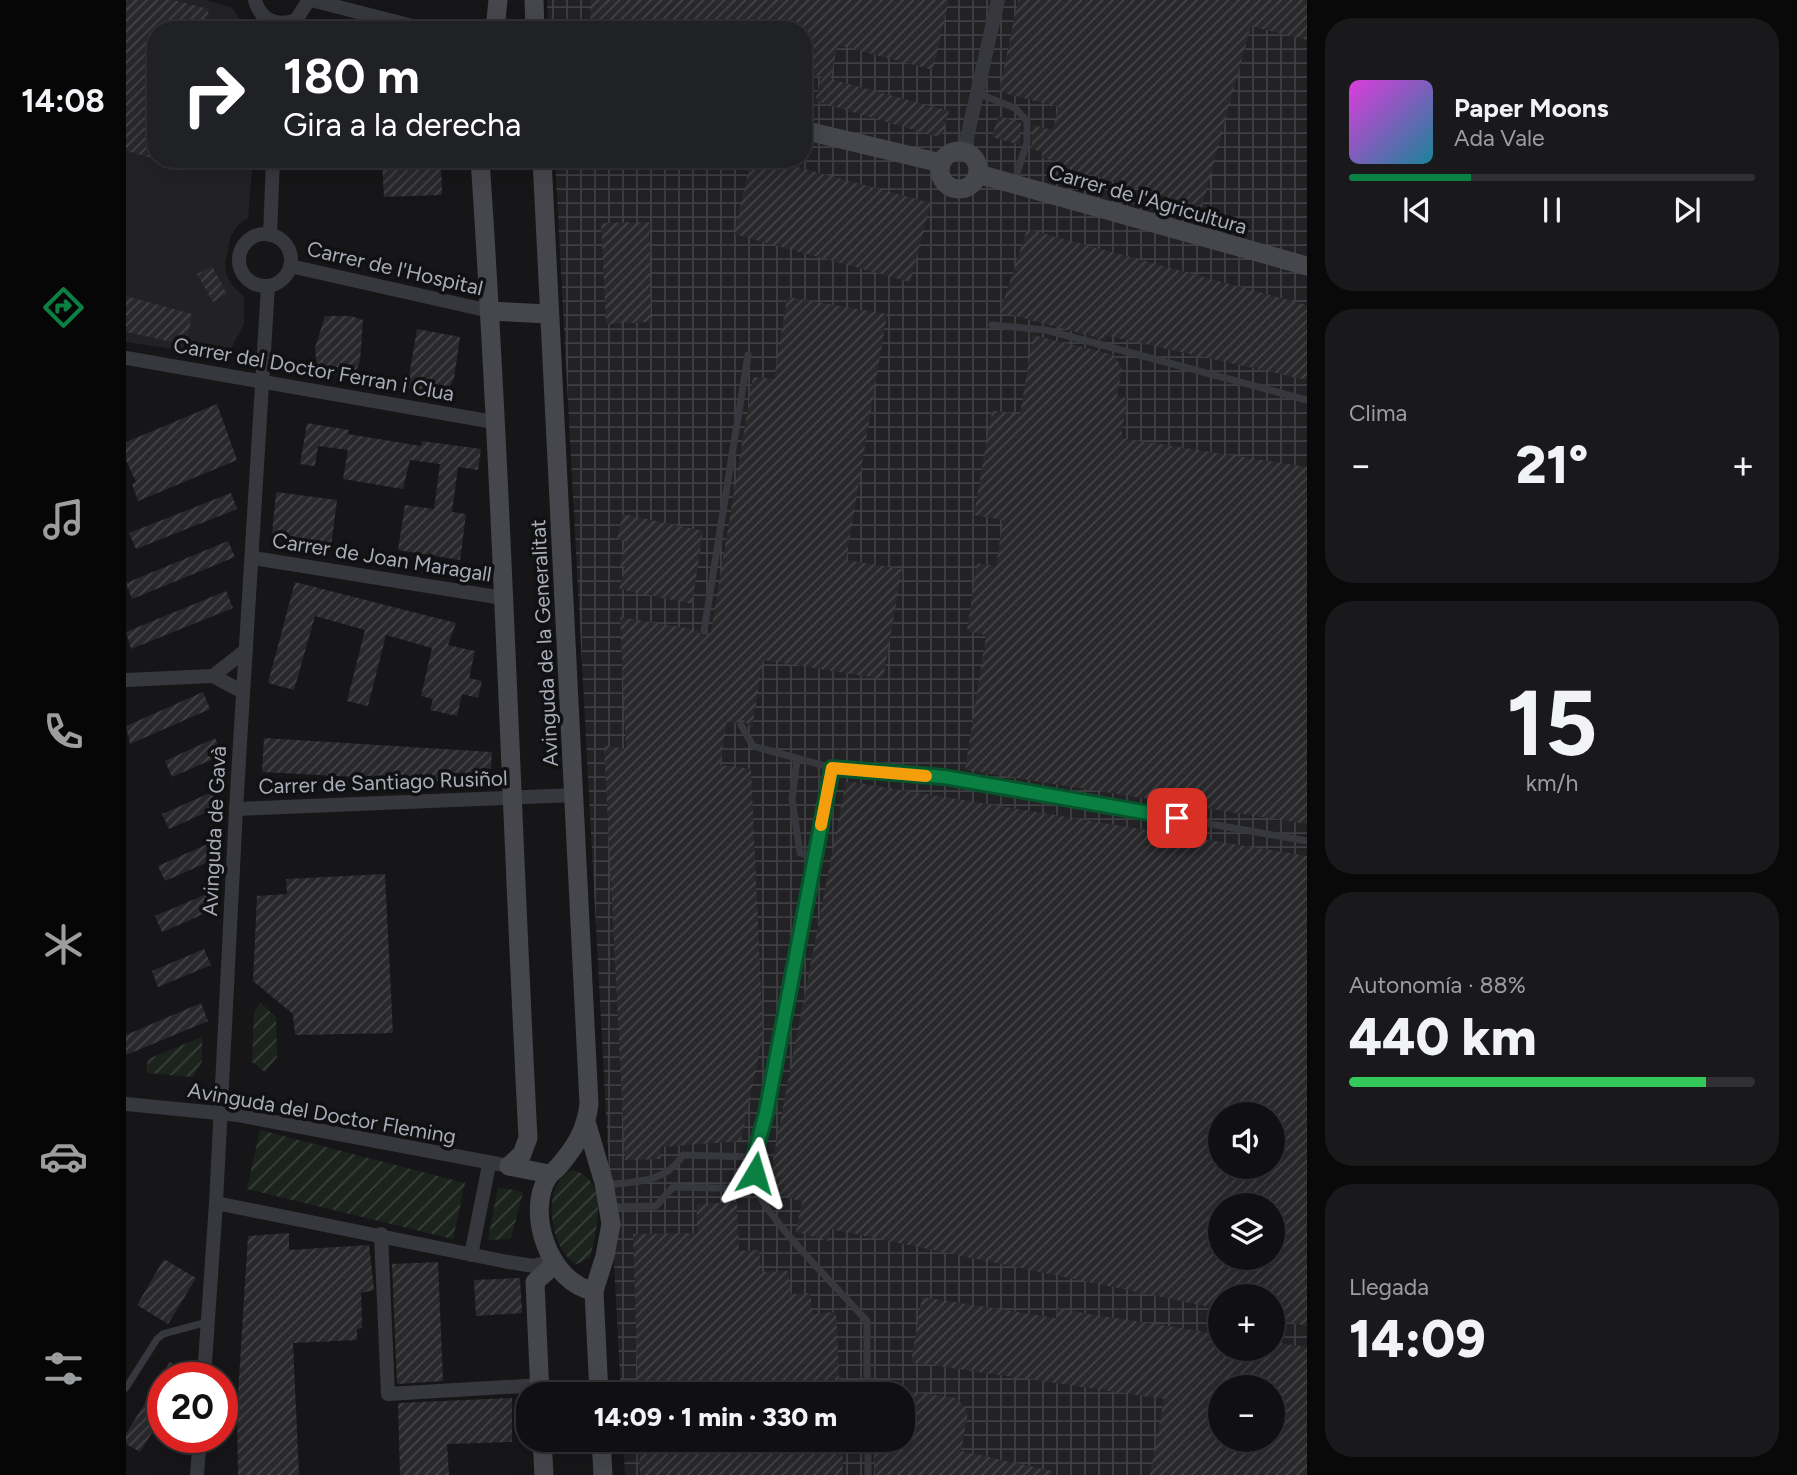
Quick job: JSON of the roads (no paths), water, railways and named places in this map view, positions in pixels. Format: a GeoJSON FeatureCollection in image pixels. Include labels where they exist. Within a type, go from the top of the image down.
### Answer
{"type":"FeatureCollection","features":[{"type":"Feature","properties":{"kind":"street"},"geometry":{"type":"LineString","coordinates":[[255,0],[264,17],[270,21]]}},
{"type":"Feature","properties":{"kind":"street"},"geometry":{"type":"LineString","coordinates":[[294,21],[310,0],[393,21]]}},
{"type":"Feature","properties":{"kind":"street"},"geometry":{"type":"LineString","coordinates":[[496,21],[498,0]]}},
{"type":"Feature","properties":{"kind":"street"},"geometry":{"type":"LineString","coordinates":[[534,0],[535,21]]}},
{"type":"Feature","properties":{"kind":"street"},"geometry":{"type":"LineString","coordinates":[[964,151],[998,0]]}},
{"type":"Feature","properties":{"kind":"street"},"geometry":{"type":"LineString","coordinates":[[812,132],[941,163]]}},
{"type":"Feature","properties":{"kind":"street"},"geometry":{"type":"LineString","coordinates":[[964,151],[976,162],[978,174],[971,184],[954,188],[941,176],[941,163],[953,152],[964,151]]}},
{"type":"Feature","properties":{"kind":"street"},"geometry":{"type":"LineString","coordinates":[[270,235],[273,168]]}},
{"type":"Feature","properties":{"kind":"street"},"geometry":{"type":"LineString","coordinates":[[481,168],[490,311],[510,798],[528,1139],[522,1154],[509,1166]]}},
{"type":"Feature","properties":{"kind":"street","name":"Avinguda de la Generalitat"},"geometry":{"type":"LineString","coordinates":[[541,168],[587,1029],[587,1125]]}},
{"type":"Feature","properties":{"kind":"street","name":"Carrer de l'Agricultura"},"geometry":{"type":"LineString","coordinates":[[978,174],[1307,267]]}},
{"type":"Feature","properties":{"kind":"street"},"geometry":{"type":"LineString","coordinates":[[270,235],[280,239],[289,250],[290,265],[281,280],[268,286],[253,283],[245,277],[239,257],[244,244],[251,238],[270,235]]}},
{"type":"Feature","properties":{"kind":"street","name":"Carrer de l'Hospital"},"geometry":{"type":"LineString","coordinates":[[290,265],[490,311]]}},
{"type":"Feature","properties":{"kind":"street","name":"Avinguda de Gavà"},"geometry":{"type":"LineString","coordinates":[[205,1362],[268,286]]}},
{"type":"Feature","properties":{"kind":"street"},"geometry":{"type":"LineString","coordinates":[[490,311],[549,314]]}},
{"type":"Feature","properties":{"kind":"street","name":"Carrer del Doctor Ferran i Clua"},"geometry":{"type":"LineString","coordinates":[[126,358],[494,422]]}},
{"type":"Feature","properties":{"kind":"street","name":"Carrer de Joan Maragall"},"geometry":{"type":"LineString","coordinates":[[253,558],[503,598]]}},
{"type":"Feature","properties":{"kind":"street"},"geometry":{"type":"LineString","coordinates":[[213,676],[246,650]]}},
{"type":"Feature","properties":{"kind":"street"},"geometry":{"type":"LineString","coordinates":[[126,680],[213,676],[243,692]]}},
{"type":"Feature","properties":{"kind":"street","name":"Carrer de Santiago Rusiñol"},"geometry":{"type":"LineString","coordinates":[[236,809],[575,795]]}},
{"type":"Feature","properties":{"kind":"street","name":"Avinguda del Doctor Fleming"},"geometry":{"type":"LineString","coordinates":[[126,1104],[220,1114],[509,1166]]}},
{"type":"Feature","properties":{"kind":"street"},"geometry":{"type":"LineString","coordinates":[[587,1125],[574,1148],[553,1172],[544,1188],[541,1220],[558,1267],[586,1290],[594,1291]]}},
{"type":"Feature","properties":{"kind":"street"},"geometry":{"type":"LineString","coordinates":[[587,1125],[604,1184],[611,1224],[606,1256],[594,1291],[598,1382]]}},
{"type":"Feature","properties":{"kind":"street"},"geometry":{"type":"LineString","coordinates":[[509,1166],[553,1172],[574,1162],[589,1166],[604,1184]]}},
{"type":"Feature","properties":{"kind":"street"},"geometry":{"type":"LineString","coordinates":[[471,1255],[489,1164]]}},
{"type":"Feature","properties":{"kind":"street"},"geometry":{"type":"LineString","coordinates":[[216,1203],[381,1234],[471,1255],[534,1266],[558,1267],[579,1278],[593,1275],[606,1256]]}},
{"type":"Feature","properties":{"kind":"street"},"geometry":{"type":"LineString","coordinates":[[381,1234],[388,1394],[516,1391]]}},
{"type":"Feature","properties":{"kind":"street"},"geometry":{"type":"LineString","coordinates":[[540,1382],[535,1282],[558,1267]]}},
{"type":"Feature","properties":{"kind":"street"},"geometry":{"type":"LineString","coordinates":[[543,1452],[544,1475]]}},
{"type":"Feature","properties":{"kind":"street"},"geometry":{"type":"LineString","coordinates":[[602,1452],[603,1475]]}},
{"type":"Feature","properties":{"kind":"street"},"geometry":{"type":"LineString","coordinates":[[197,1475],[199,1453]]}},
{"type":"Feature","properties":{"kind":"lane"},"geometry":{"type":"LineString","coordinates":[[977,93],[1015,108],[1027,121],[1027,142],[1013,184]]}},
{"type":"Feature","properties":{"kind":"lane"},"geometry":{"type":"LineString","coordinates":[[992,325],[1046,330],[1307,400]]}},
{"type":"Feature","properties":{"kind":"lane"},"geometry":{"type":"LineString","coordinates":[[704,631],[748,355]]}},
{"type":"Feature","properties":{"kind":"lane"},"geometry":{"type":"LineString","coordinates":[[741,725],[753,747],[832,768],[944,777],[1307,841]]}},
{"type":"Feature","properties":{"kind":"lane"},"geometry":{"type":"LineString","coordinates":[[797,760],[792,799],[800,853],[815,856]]}},
{"type":"Feature","properties":{"kind":"lane"},"geometry":{"type":"LineString","coordinates":[[832,768],[766,1113],[754,1157],[756,1189],[785,1231],[867,1321],[867,1382]]}},
{"type":"Feature","properties":{"kind":"lane"},"geometry":{"type":"LineString","coordinates":[[604,1184],[651,1180],[675,1168],[683,1155],[754,1157]]}},
{"type":"Feature","properties":{"kind":"lane"},"geometry":{"type":"LineString","coordinates":[[609,1207],[656,1206],[673,1187],[756,1189]]}},
{"type":"Feature","properties":{"kind":"lane"},"geometry":{"type":"LineString","coordinates":[[126,1388],[157,1339],[163,1334],[207,1322]]}},
{"type":"Feature","properties":{"kind":"lane"},"geometry":{"type":"LineString","coordinates":[[868,1452],[868,1475]]}}]}
